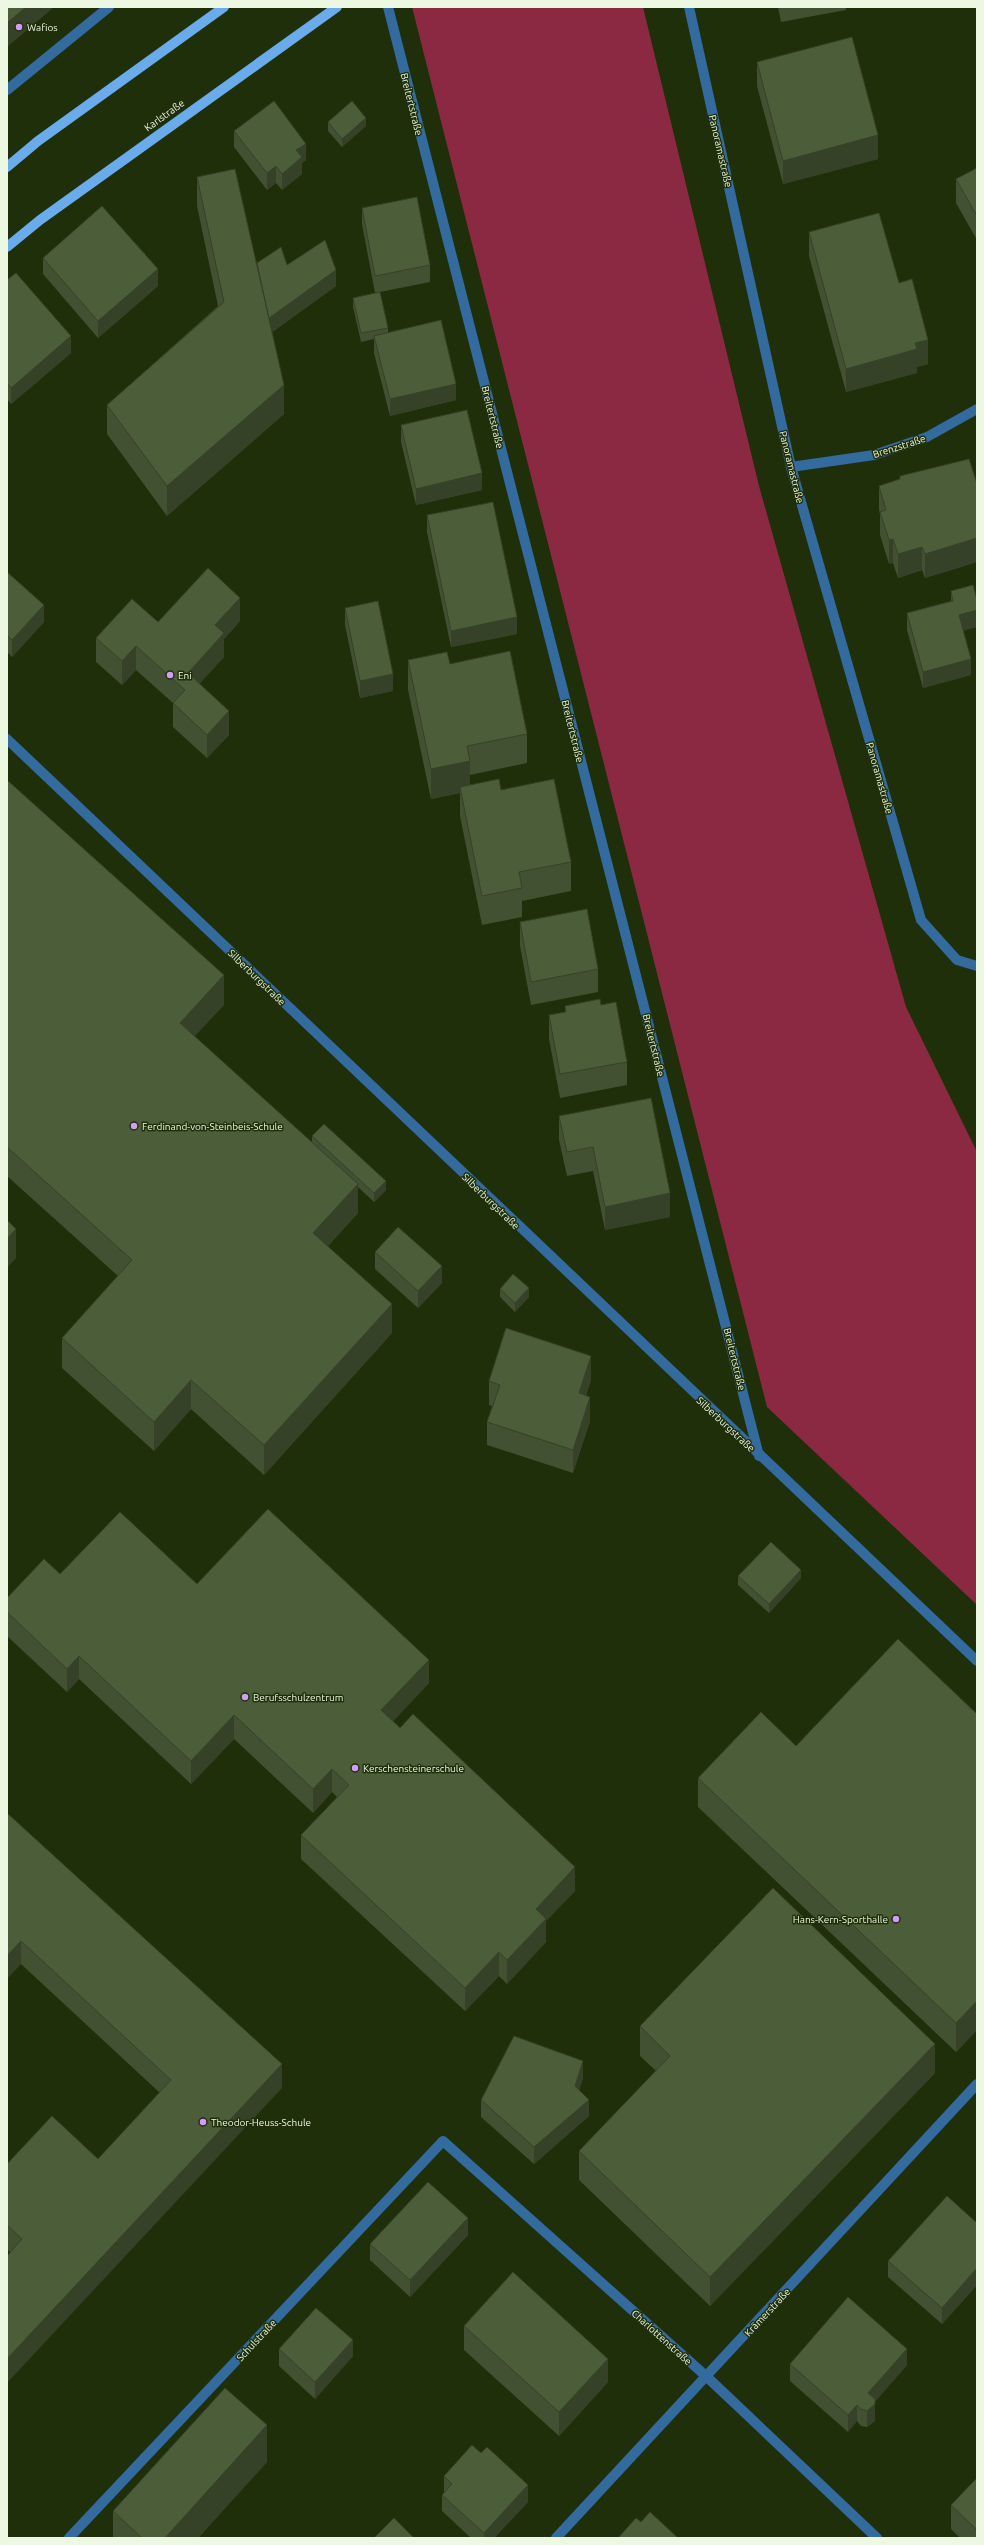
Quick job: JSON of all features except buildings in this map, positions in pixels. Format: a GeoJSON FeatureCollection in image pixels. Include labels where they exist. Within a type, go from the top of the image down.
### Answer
{"type":"FeatureCollection","features":[{"type":"Feature","properties":{"kind":"main road"},"geometry":{"type":"LineString","coordinates":[[7,167],[38,140],[224,7]]}},
{"type":"Feature","properties":{"kind":"main road","name":"Karlstraße"},"geometry":{"type":"LineString","coordinates":[[7,247],[40,220],[337,7]]}},
{"type":"Feature","properties":{"kind":"street"},"geometry":{"type":"LineString","coordinates":[[7,90],[109,7]]}},
{"type":"Feature","properties":{"kind":"street","name":"Breitertstraße"},"geometry":{"type":"LineString","coordinates":[[388,7],[759,1456]]}},
{"type":"Feature","properties":{"kind":"street","name":"Panoramastraße"},"geometry":{"type":"LineString","coordinates":[[689,7],[791,467],[921,920],[957,960],[977,966]]}},
{"type":"Feature","properties":{"kind":"street","name":"Brenzstraße"},"geometry":{"type":"LineString","coordinates":[[791,467],[874,455],[928,436],[977,410]]}},
{"type":"Feature","properties":{"kind":"street","name":"Silberburgstraße"},"geometry":{"type":"LineString","coordinates":[[7,739],[759,1456],[977,1661]]}},
{"type":"Feature","properties":{"kind":"street","name":"Krämerstraße"},"geometry":{"type":"LineString","coordinates":[[556,2538],[707,2377],[977,2084]]}},
{"type":"Feature","properties":{"kind":"street","name":"Charlottenstraße"},"geometry":{"type":"LineString","coordinates":[[443,2141],[707,2377],[877,2538]]}},
{"type":"Feature","properties":{"kind":"street","name":"Schulstraße"},"geometry":{"type":"LineString","coordinates":[[69,2538],[443,2141]]}},
{"type":"Feature","properties":{"kind":"shaded area"},"geometry":{"type":"Polygon","coordinates":[[[412,7],[643,7],[759,486],[906,1007],[977,1152],[977,1605],[767,1407],[412,7]]]}},
{"type":"Feature","properties":{"kind":"place","name":"Wafios"},"geometry":{"type":"Point","coordinates":[19,27]}},
{"type":"Feature","properties":{"kind":"place","name":"Eni"},"geometry":{"type":"Point","coordinates":[170,675]}},
{"type":"Feature","properties":{"kind":"place","name":"Ferdinand-von-Steinbeis-Schule"},"geometry":{"type":"Point","coordinates":[134,1126]}},
{"type":"Feature","properties":{"kind":"place","name":"Berufsschulzentrum"},"geometry":{"type":"Point","coordinates":[245,1697]}},
{"type":"Feature","properties":{"kind":"place","name":"Kerschensteinerschule"},"geometry":{"type":"Point","coordinates":[355,1768]}},
{"type":"Feature","properties":{"kind":"place","name":"Hans-Kern-Sporthalle"},"geometry":{"type":"Point","coordinates":[896,1919]}},
{"type":"Feature","properties":{"kind":"place","name":"Theodor-Heuss-Schule"},"geometry":{"type":"Point","coordinates":[203,2122]}}]}
